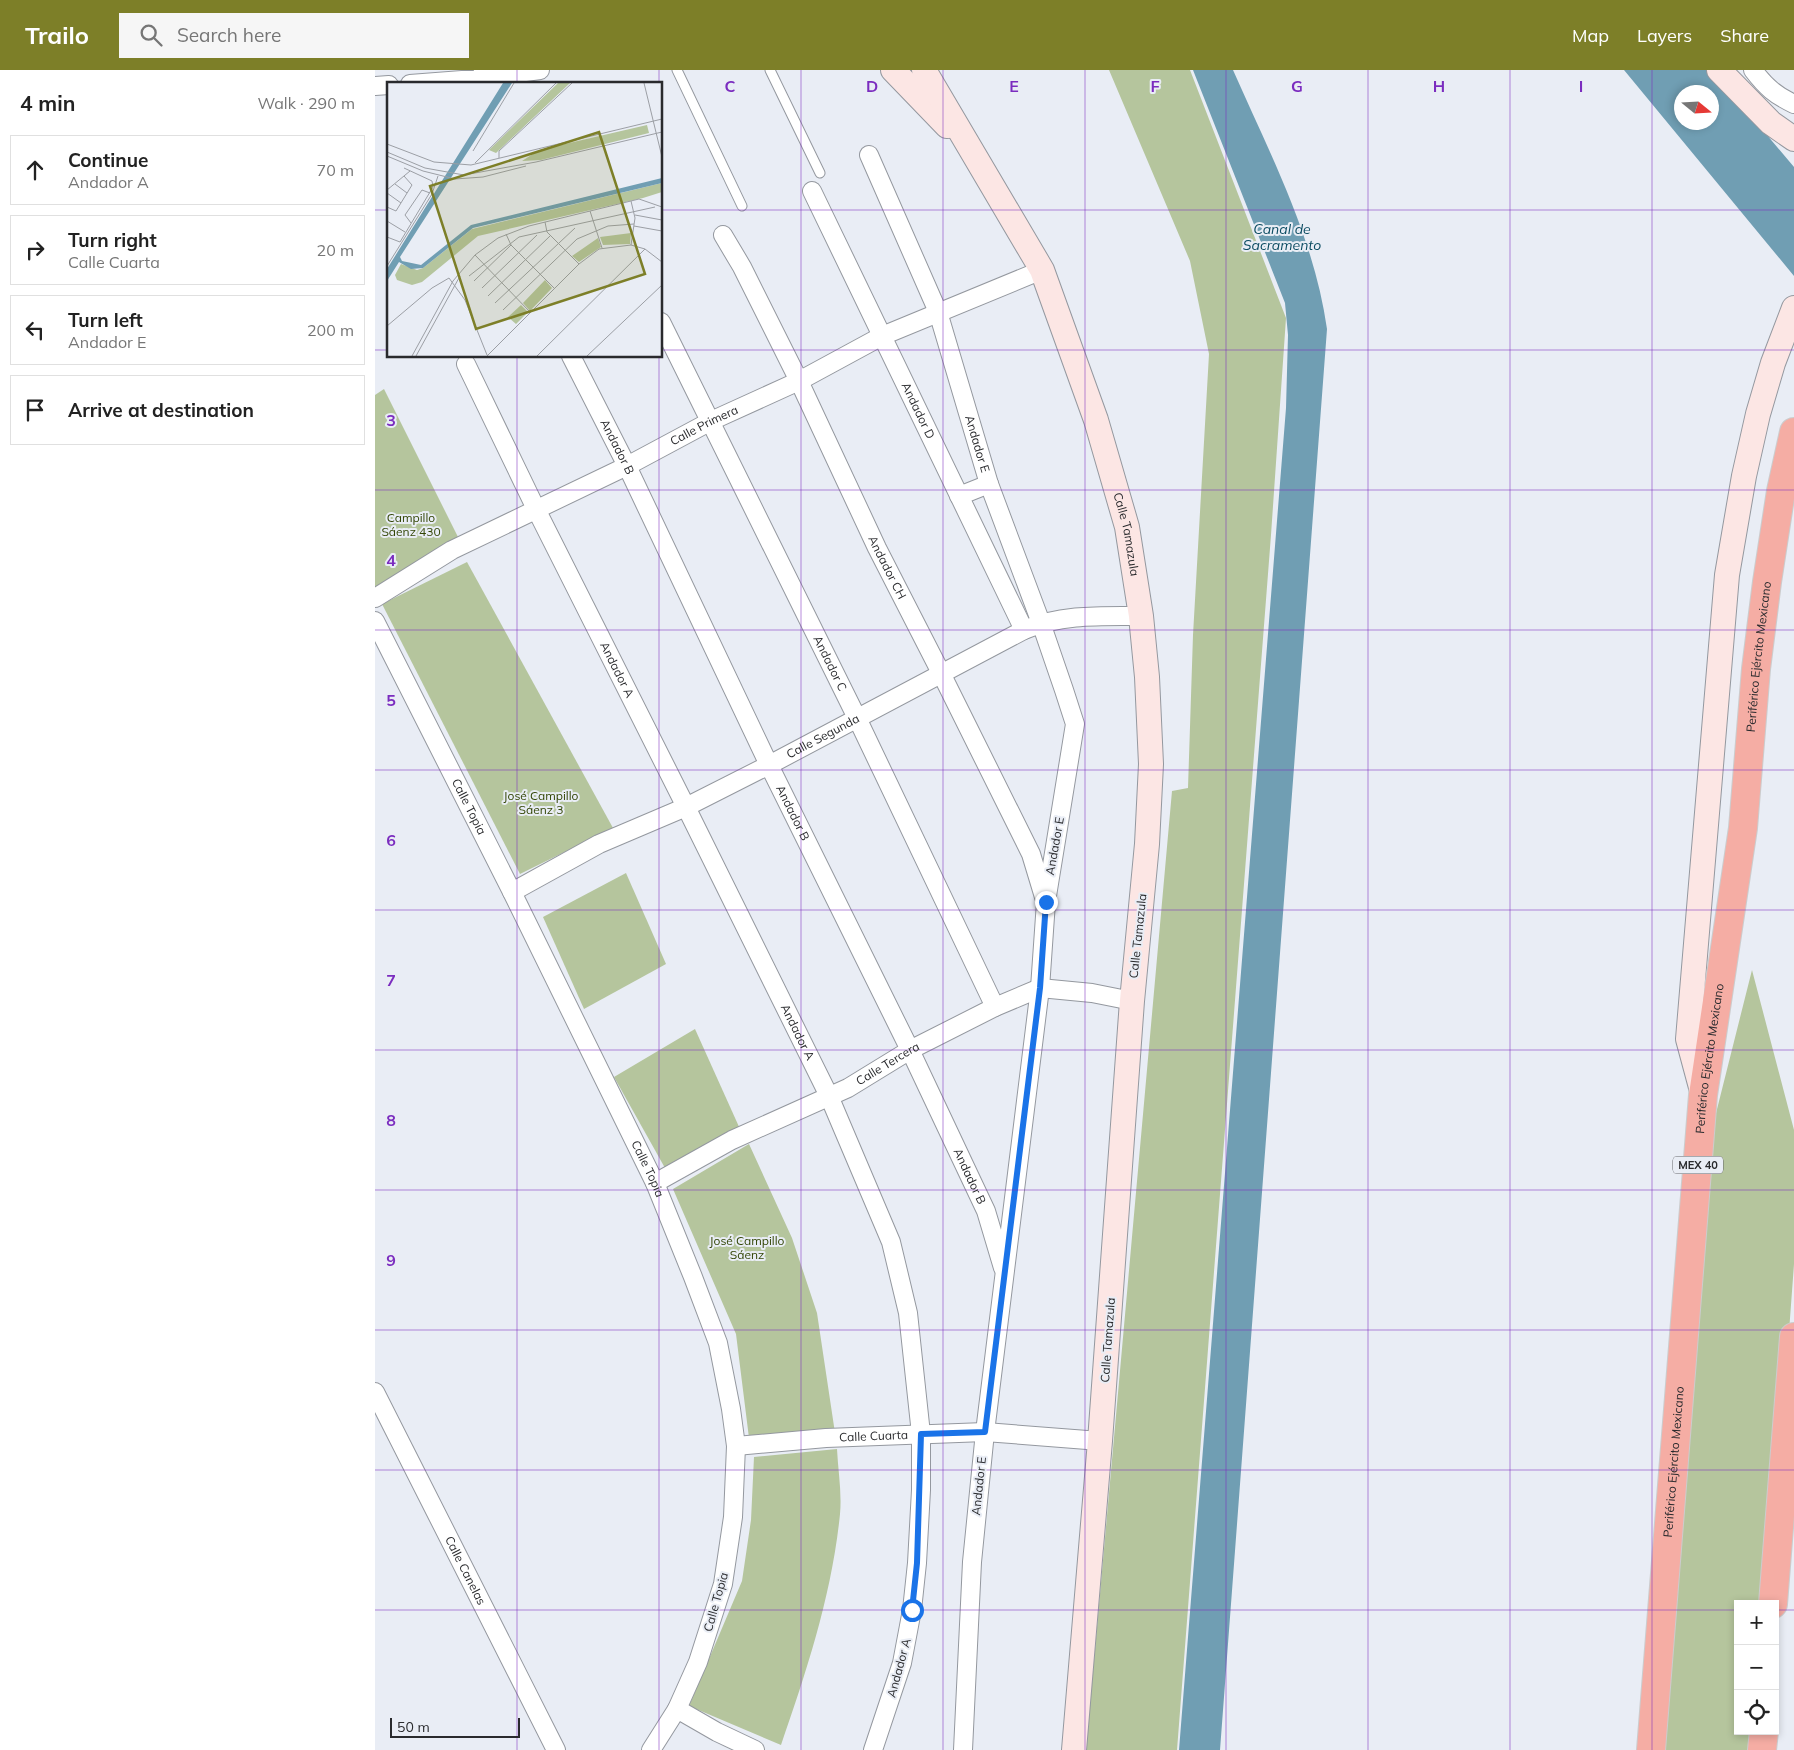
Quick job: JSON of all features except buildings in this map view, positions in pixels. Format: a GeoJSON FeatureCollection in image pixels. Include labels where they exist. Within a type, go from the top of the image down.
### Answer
{"type":"FeatureCollection","features":[{"type":"Feature","properties":{"kind":"highway","name":"Periférico Ejército Mexicano"},"geometry":{"type":"LineString","coordinates":[[1651,1750],[1703,1095],[1743,828],[1756,669],[1767,582],[1781,492],[1794,432]]}},
{"type":"Feature","properties":{"kind":"highway"},"geometry":{"type":"LineString","coordinates":[[1773,1600],[1794,1337]]}},
{"type":"Feature","properties":{"kind":"highway"},"geometry":{"type":"LineString","coordinates":[[1762,1750],[1763,1735]]}},
{"type":"Feature","properties":{"kind":"main road"},"geometry":{"type":"LineString","coordinates":[[893,70],[974,154]]}},
{"type":"Feature","properties":{"kind":"main road"},"geometry":{"type":"LineString","coordinates":[[924,70],[974,154]]}},
{"type":"Feature","properties":{"kind":"main road"},"geometry":{"type":"LineString","coordinates":[[1719,70],[1771,123],[1794,139]]}},
{"type":"Feature","properties":{"kind":"main road","name":"Calle Tamazula"},"geometry":{"type":"LineString","coordinates":[[974,154],[1042,270],[1096,420],[1127,527],[1141,616],[1147,677],[1151,764],[1147,844],[1132,1001],[1100,1441],[1074,1750]]}},
{"type":"Feature","properties":{"kind":"main road"},"geometry":{"type":"LineString","coordinates":[[1703,1095],[1688,1039],[1727,575],[1744,476],[1758,414],[1773,362],[1792,312]]}},
{"type":"Feature","properties":{"kind":"street"},"geometry":{"type":"LineString","coordinates":[[436,82],[541,70]]}},
{"type":"Feature","properties":{"kind":"street"},"geometry":{"type":"LineString","coordinates":[[1753,70],[1777,96],[1794,104]]}},
{"type":"Feature","properties":{"kind":"street","name":"Andador E"},"geometry":{"type":"LineString","coordinates":[[869,155],[938,312],[989,484],[1041,622],[1075,724],[1046,902],[1040,988],[985,1432],[972,1562],[963,1750]]}},
{"type":"Feature","properties":{"kind":"street","name":"Andador D"},"geometry":{"type":"LineString","coordinates":[[812,191],[1024,630]]}},
{"type":"Feature","properties":{"kind":"street","name":"Andador CH"},"geometry":{"type":"LineString","coordinates":[[723,235],[743,267],[877,548],[1031,854],[1046,902]]}},
{"type":"Feature","properties":{"kind":"street","name":"Calle Primera"},"geometry":{"type":"LineString","coordinates":[[375,598],[452,550],[627,466],[711,422],[799,381],[882,336],[1042,270]]}},
{"type":"Feature","properties":{"kind":"street","name":"Andador C"},"geometry":{"type":"LineString","coordinates":[[663,326],[857,718],[995,1007]]}},
{"type":"Feature","properties":{"kind":"street","name":"Andador B"},"geometry":{"type":"LineString","coordinates":[[572,358],[627,466],[769,765],[910,1050],[985,1211],[1005,1274]]}},
{"type":"Feature","properties":{"kind":"street","name":"Andador A"},"geometry":{"type":"LineString","coordinates":[[466,364],[829,1096],[891,1242],[908,1313],[921,1434],[918,1554],[912,1610],[902,1663],[873,1750]]}},
{"type":"Feature","properties":{"kind":"street"},"geometry":{"type":"LineString","coordinates":[[959,496],[989,484]]}},
{"type":"Feature","properties":{"kind":"street","name":"Calle Segunda"},"geometry":{"type":"LineString","coordinates":[[511,892],[599,844],[686,807],[769,765],[1041,622],[1085,616],[1141,616]]}},
{"type":"Feature","properties":{"kind":"street","name":"Calle Topia"},"geometry":{"type":"LineString","coordinates":[[375,621],[655,1183],[718,1343],[736,1446],[733,1516],[723,1584],[698,1662],[677,1709],[651,1750]]}},
{"type":"Feature","properties":{"kind":"street","name":"Calle Tercera"},"geometry":{"type":"LineString","coordinates":[[655,1183],[732,1140],[848,1088],[910,1050],[995,1007],[1040,988],[1092,993],[1132,1001]]}},
{"type":"Feature","properties":{"kind":"street","name":"Calle Canelas"},"geometry":{"type":"LineString","coordinates":[[375,1392],[555,1750]]}},
{"type":"Feature","properties":{"kind":"street","name":"Calle Cuarta"},"geometry":{"type":"LineString","coordinates":[[736,1446],[825,1438],[985,1432],[1100,1441]]}},
{"type":"Feature","properties":{"kind":"street"},"geometry":{"type":"LineString","coordinates":[[677,1709],[717,1732],[755,1750]]}},
{"type":"Feature","properties":{"kind":"lane"},"geometry":{"type":"LineString","coordinates":[[677,70],[742,206]]}},
{"type":"Feature","properties":{"kind":"lane"},"geometry":{"type":"LineString","coordinates":[[770,70],[819,173]]}},
{"type":"Feature","properties":{"kind":"green space"},"geometry":{"type":"Polygon","coordinates":[[[1109,70],[1190,70],[1286,318],[1271,535],[1177,1750],[1086,1750],[1172,791],[1188,788],[1193,635],[1209,354],[1190,261],[1109,70]]]}},
{"type":"Feature","properties":{"kind":"green space","name":"Campillo Sáenz 430"},"geometry":{"type":"Polygon","coordinates":[[[384,389],[459,539],[375,588],[375,395],[384,389]]]}},
{"type":"Feature","properties":{"kind":"green space","name":"José Campillo Sáenz 3"},"geometry":{"type":"Polygon","coordinates":[[[467,562],[613,828],[520,874],[382,604],[467,562]]]}},
{"type":"Feature","properties":{"kind":"green space"},"geometry":{"type":"Polygon","coordinates":[[[626,873],[666,964],[584,1009],[543,917],[626,873]]]}},
{"type":"Feature","properties":{"kind":"green space"},"geometry":{"type":"Polygon","coordinates":[[[1752,970],[1794,1130],[1794,1264],[1769,1600],[1734,1600],[1734,1735],[1760,1735],[1759,1750],[1657,1750],[1708,1145],[1752,970]]]}},
{"type":"Feature","properties":{"kind":"green space"},"geometry":{"type":"Polygon","coordinates":[[[695,1029],[740,1129],[665,1168],[614,1077],[695,1029]]]}},
{"type":"Feature","properties":{"kind":"green space","name":"José Campillo Sáenz"},"geometry":{"type":"Polygon","coordinates":[[[749,1144],[792,1238],[817,1313],[835,1433],[749,1438],[736,1334],[673,1189],[749,1144]]]}},
{"type":"Feature","properties":{"kind":"green space"},"geometry":{"type":"Polygon","coordinates":[[[837,1449],[840,1514],[831,1573],[809,1660],[781,1745],[689,1706],[742,1581],[751,1520],[754,1457],[837,1449]]]}},
{"type":"Feature","properties":{"kind":"water","name":"Canal de Sacramento"},"geometry":{"type":"Polygon","coordinates":[[[1193,70],[1233,70],[1276,165],[1301,229],[1321,295],[1327,329],[1220,1750],[1179,1750],[1286,408],[1288,335],[1285,303],[1193,70]]]}},
{"type":"Feature","properties":{"kind":"water"},"geometry":{"type":"Polygon","coordinates":[[[1624,70],[1712,70],[1794,167],[1794,276],[1624,70]]]}},
{"type":"Feature","properties":{"kind":"route"},"geometry":{"type":"LineString","coordinates":[[912,1610],[921,1490],[921,1434],[985,1432],[1040,988],[1046,902]]}}]}
